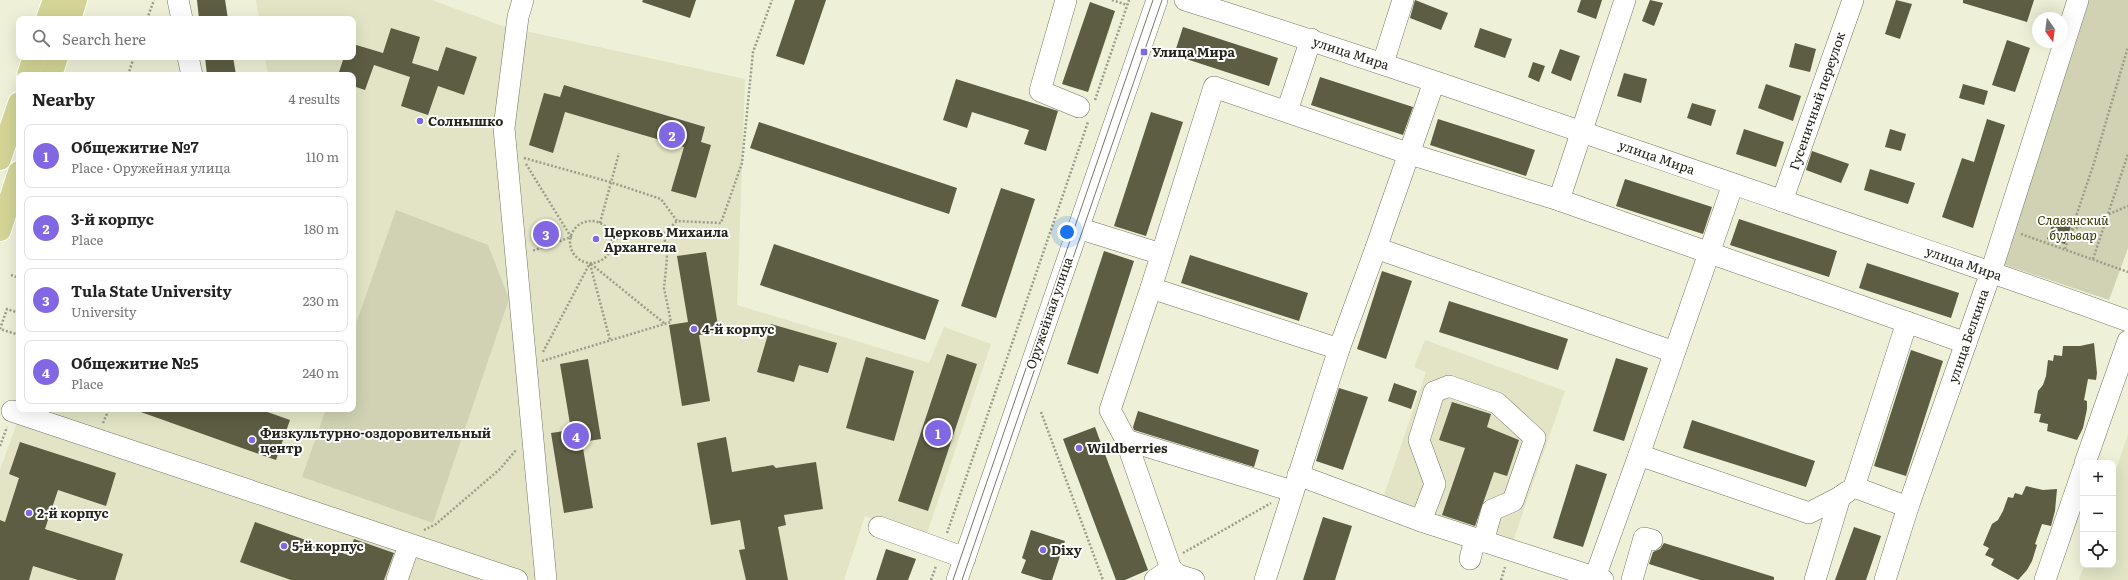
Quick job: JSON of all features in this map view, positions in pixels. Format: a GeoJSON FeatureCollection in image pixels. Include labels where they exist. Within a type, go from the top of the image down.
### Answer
{"type":"FeatureCollection","features":[{"type":"Feature","properties":{"kind":"main road"},"geometry":{"type":"LineString","coordinates":[[48,16],[54,0]]}},
{"type":"Feature","properties":{"kind":"main road"},"geometry":{"type":"LineString","coordinates":[[71,16],[76,0]]}},
{"type":"Feature","properties":{"kind":"main road"},"geometry":{"type":"LineString","coordinates":[[29,72],[33,60]]}},
{"type":"Feature","properties":{"kind":"main road"},"geometry":{"type":"LineString","coordinates":[[52,72],[56,60]]}},
{"type":"Feature","properties":{"kind":"main road"},"geometry":{"type":"LineString","coordinates":[[0,159],[16,112]]}},
{"type":"Feature","properties":{"kind":"main road"},"geometry":{"type":"LineString","coordinates":[[0,230],[16,181]]}},
{"type":"Feature","properties":{"kind":"street"},"geometry":{"type":"LineString","coordinates":[[178,0],[181,16]]}},
{"type":"Feature","properties":{"kind":"street"},"geometry":{"type":"LineString","coordinates":[[523,0],[518,17],[504,128],[546,580]]}},
{"type":"Feature","properties":{"kind":"street"},"geometry":{"type":"LineString","coordinates":[[1066,0],[1040,91],[1087,110]]}},
{"type":"Feature","properties":{"kind":"street","name":"Оружейная улица"},"geometry":{"type":"LineString","coordinates":[[957,580],[1157,0]]}},
{"type":"Feature","properties":{"kind":"street","name":"улица Мира"},"geometry":{"type":"LineString","coordinates":[[1185,0],[1311,39],[1434,82],[1581,130],[2128,320]]}},
{"type":"Feature","properties":{"kind":"street"},"geometry":{"type":"LineString","coordinates":[[1383,63],[1403,0]]}},
{"type":"Feature","properties":{"kind":"street"},"geometry":{"type":"LineString","coordinates":[[1559,200],[1625,0]]}},
{"type":"Feature","properties":{"kind":"street","name":"Гусеничный переулок"},"geometry":{"type":"LineString","coordinates":[[1782,201],[1853,0]]}},
{"type":"Feature","properties":{"kind":"street","name":"улица Белкина"},"geometry":{"type":"LineString","coordinates":[[1885,580],[1908,507],[1991,272],[2078,0]]}},
{"type":"Feature","properties":{"kind":"street"},"geometry":{"type":"LineString","coordinates":[[1287,111],[1311,39]]}},
{"type":"Feature","properties":{"kind":"street"},"geometry":{"type":"LineString","coordinates":[[189,60],[191,72]]}},
{"type":"Feature","properties":{"kind":"street"},"geometry":{"type":"LineString","coordinates":[[1265,580],[1339,349],[1410,154],[1434,82]]}},
{"type":"Feature","properties":{"kind":"street"},"geometry":{"type":"LineString","coordinates":[[1194,580],[1165,570],[1126,440],[1110,410],[1151,288],[1214,87],[1410,154],[1559,200],[1966,343]]}},
{"type":"Feature","properties":{"kind":"street"},"geometry":{"type":"LineString","coordinates":[[1126,440],[1295,483],[1421,521],[1597,579],[1733,184]]}},
{"type":"Feature","properties":{"kind":"street"},"geometry":{"type":"LineString","coordinates":[[1078,228],[1161,254]]}},
{"type":"Feature","properties":{"kind":"street"},"geometry":{"type":"LineString","coordinates":[[1376,248],[1674,352]]}},
{"type":"Feature","properties":{"kind":"street"},"geometry":{"type":"LineString","coordinates":[[1151,288],[1339,349]]}},
{"type":"Feature","properties":{"kind":"street"},"geometry":{"type":"LineString","coordinates":[[1815,580],[1907,322]]}},
{"type":"Feature","properties":{"kind":"street"},"geometry":{"type":"LineString","coordinates":[[2086,460],[2128,341]]}},
{"type":"Feature","properties":{"kind":"street"},"geometry":{"type":"LineString","coordinates":[[1421,521],[1435,484],[1419,440],[1434,392],[1449,386],[1497,403],[1535,438],[1513,501],[1492,510],[1470,559]]}},
{"type":"Feature","properties":{"kind":"street"},"geometry":{"type":"LineString","coordinates":[[12,412],[517,580]]}},
{"type":"Feature","properties":{"kind":"street"},"geometry":{"type":"LineString","coordinates":[[1639,455],[1809,512],[1847,492],[1908,507]]}},
{"type":"Feature","properties":{"kind":"street"},"geometry":{"type":"LineString","coordinates":[[2045,580],[2080,479]]}},
{"type":"Feature","properties":{"kind":"street"},"geometry":{"type":"LineString","coordinates":[[879,527],[965,558]]}},
{"type":"Feature","properties":{"kind":"street"},"geometry":{"type":"LineString","coordinates":[[1632,580],[1644,538],[1652,540]]}},
{"type":"Feature","properties":{"kind":"street"},"geometry":{"type":"LineString","coordinates":[[397,580],[405,543]]}},
{"type":"Feature","properties":{"kind":"path"},"geometry":{"type":"LineString","coordinates":[[148,16],[154,0]]}},
{"type":"Feature","properties":{"kind":"path"},"geometry":{"type":"LineString","coordinates":[[612,239],[664,233],[677,221],[721,222],[742,162],[753,52],[772,0]]}},
{"type":"Feature","properties":{"kind":"path"},"geometry":{"type":"LineString","coordinates":[[1112,0],[1128,5]]}},
{"type":"Feature","properties":{"kind":"path"},"geometry":{"type":"LineString","coordinates":[[931,580],[1087,110],[1129,0]]}},
{"type":"Feature","properties":{"kind":"path"},"geometry":{"type":"LineString","coordinates":[[2065,249],[2093,166],[2128,47]]}},
{"type":"Feature","properties":{"kind":"path"},"geometry":{"type":"LineString","coordinates":[[129,72],[133,60]]}},
{"type":"Feature","properties":{"kind":"path"},"geometry":{"type":"LineString","coordinates":[[600,223],[619,152]]}},
{"type":"Feature","properties":{"kind":"path"},"geometry":{"type":"LineString","coordinates":[[2093,259],[2128,154]]}},
{"type":"Feature","properties":{"kind":"path"},"geometry":{"type":"LineString","coordinates":[[570,237],[522,157],[610,182],[661,199],[677,221]]}},
{"type":"Feature","properties":{"kind":"path"},"geometry":{"type":"LineString","coordinates":[[2072,230],[2128,206]]}},
{"type":"Feature","properties":{"kind":"path"},"geometry":{"type":"LineString","coordinates":[[664,233],[666,258],[664,288],[671,322],[537,363],[590,264],[602,260],[607,256],[612,245],[610,233],[600,223],[582,223],[573,231],[570,237],[570,243],[574,255],[578,259],[590,264],[664,323]]}},
{"type":"Feature","properties":{"kind":"path"},"geometry":{"type":"LineString","coordinates":[[2013,231],[2128,272]]}},
{"type":"Feature","properties":{"kind":"path"},"geometry":{"type":"LineString","coordinates":[[516,253],[526,253],[570,237]]}},
{"type":"Feature","properties":{"kind":"path"},"geometry":{"type":"LineString","coordinates":[[590,264],[610,340]]}},
{"type":"Feature","properties":{"kind":"path"},"geometry":{"type":"LineString","coordinates":[[11,275],[16,277]]}},
{"type":"Feature","properties":{"kind":"path"},"geometry":{"type":"LineString","coordinates":[[16,312],[7,309],[0,329],[16,334]]}},
{"type":"Feature","properties":{"kind":"path"},"geometry":{"type":"LineString","coordinates":[[1040,412],[1103,580]]}},
{"type":"Feature","properties":{"kind":"path"},"geometry":{"type":"LineString","coordinates":[[405,543],[436,524],[500,469],[532,430]]}},
{"type":"Feature","properties":{"kind":"path"},"geometry":{"type":"LineString","coordinates":[[1165,570],[1295,483]]}},
{"type":"Feature","properties":{"kind":"shaded area"},"geometry":{"type":"Polygon","coordinates":[[[256,0],[432,0],[502,26],[745,79],[737,305],[929,363],[944,327],[991,344],[926,536],[865,516],[844,580],[0,580],[0,470],[21,412],[356,412],[356,72],[268,72],[266,60],[356,60],[356,16],[259,16],[256,0]]]}},
{"type":"Feature","properties":{"kind":"shaded area"},"geometry":{"type":"Polygon","coordinates":[[[1425,340],[1565,391],[1512,544],[1381,504],[1426,372],[1414,367],[1425,340]]]}},
{"type":"Feature","properties":{"kind":"shaded area"},"geometry":{"type":"Polygon","coordinates":[[[2128,434],[2128,580],[2079,580],[2083,568],[2116,568],[2116,470],[2128,434]]]}},
{"type":"Feature","properties":{"kind":"green space","name":"Славянский бульвар"},"geometry":{"type":"Polygon","coordinates":[[[2088,0],[2128,0],[2128,248],[2109,300],[2002,264],[2088,0]]]}},
{"type":"Feature","properties":{"kind":"green space"},"geometry":{"type":"Polygon","coordinates":[[[396,210],[488,245],[509,299],[433,523],[302,477],[325,412],[356,412],[356,323],[396,210]]]}},
{"type":"Feature","properties":{"kind":"building"},"geometry":{"type":"Polygon","coordinates":[[[197,0],[225,0],[228,16],[199,16],[197,0]]]}},
{"type":"Feature","properties":{"kind":"building"},"geometry":{"type":"Polygon","coordinates":[[[643,0],[696,0],[690,18],[642,2],[643,0]]]}},
{"type":"Feature","properties":{"kind":"building"},"geometry":{"type":"Polygon","coordinates":[[[795,0],[826,0],[804,65],[776,56],[795,0]]]}},
{"type":"Feature","properties":{"kind":"building"},"geometry":{"type":"Polygon","coordinates":[[[1415,0],[1448,13],[1441,30],[1410,18],[1415,0]]]}},
{"type":"Feature","properties":{"kind":"building"},"geometry":{"type":"Polygon","coordinates":[[[1581,0],[1602,0],[1596,19],[1577,12],[1581,0]]]}},
{"type":"Feature","properties":{"kind":"building"},"geometry":{"type":"Polygon","coordinates":[[[1650,0],[1663,3],[1654,26],[1642,21],[1650,0]]]}},
{"type":"Feature","properties":{"kind":"building"},"geometry":{"type":"Polygon","coordinates":[[[1896,0],[1912,4],[1900,39],[1885,34],[1896,0]]]}},
{"type":"Feature","properties":{"kind":"building"},"geometry":{"type":"Polygon","coordinates":[[[1963,0],[2034,0],[2027,22],[1963,3],[1963,0]]]}},
{"type":"Feature","properties":{"kind":"building"},"geometry":{"type":"Polygon","coordinates":[[[1090,2],[1115,11],[1088,92],[1062,84],[1090,2]]]}},
{"type":"Feature","properties":{"kind":"building"},"geometry":{"type":"Polygon","coordinates":[[[1183,27],[1278,58],[1269,86],[1174,55],[1183,27]]]}},
{"type":"Feature","properties":{"kind":"building"},"geometry":{"type":"Polygon","coordinates":[[[391,28],[420,37],[412,63],[438,71],[446,47],[477,57],[464,95],[438,86],[428,115],[401,106],[410,77],[374,65],[365,90],[356,87],[356,72],[339,72],[343,60],[356,60],[356,45],[383,53],[391,28]]]}},
{"type":"Feature","properties":{"kind":"building"},"geometry":{"type":"Polygon","coordinates":[[[1480,28],[1512,39],[1505,58],[1474,47],[1480,28]]]}},
{"type":"Feature","properties":{"kind":"building"},"geometry":{"type":"Polygon","coordinates":[[[2007,40],[2030,48],[2015,92],[1992,85],[2007,40]]]}},
{"type":"Feature","properties":{"kind":"building"},"geometry":{"type":"Polygon","coordinates":[[[1795,43],[1816,49],[1810,72],[1789,67],[1795,43]]]}},
{"type":"Feature","properties":{"kind":"building"},"geometry":{"type":"Polygon","coordinates":[[[1560,49],[1580,56],[1571,81],[1551,73],[1560,49]]]}},
{"type":"Feature","properties":{"kind":"building"},"geometry":{"type":"Polygon","coordinates":[[[205,60],[234,60],[236,72],[207,72],[205,60]]]}},
{"type":"Feature","properties":{"kind":"building"},"geometry":{"type":"Polygon","coordinates":[[[1533,62],[1545,66],[1539,82],[1528,77],[1533,62]]]}},
{"type":"Feature","properties":{"kind":"building"},"geometry":{"type":"Polygon","coordinates":[[[1624,73],[1647,79],[1641,103],[1617,96],[1624,73]]]}},
{"type":"Feature","properties":{"kind":"building"},"geometry":{"type":"Polygon","coordinates":[[[1320,77],[1413,107],[1403,135],[1311,105],[1320,77]]]}},
{"type":"Feature","properties":{"kind":"building"},"geometry":{"type":"Polygon","coordinates":[[[956,79],[1058,111],[1046,151],[1024,144],[1029,130],[972,112],[967,128],[943,120],[956,79]]]}},
{"type":"Feature","properties":{"kind":"building"},"geometry":{"type":"Polygon","coordinates":[[[1766,84],[1801,96],[1793,121],[1758,108],[1766,84]]]}},
{"type":"Feature","properties":{"kind":"building"},"geometry":{"type":"Polygon","coordinates":[[[1963,84],[1988,91],[1984,105],[1959,98],[1963,84]]]}},
{"type":"Feature","properties":{"kind":"building"},"geometry":{"type":"Polygon","coordinates":[[[564,85],[705,127],[701,142],[711,145],[696,198],[671,191],[684,147],[565,112],[553,153],[529,145],[544,93],[560,97],[564,85]]]}},
{"type":"Feature","properties":{"kind":"building"},"geometry":{"type":"Polygon","coordinates":[[[1692,103],[1716,110],[1711,126],[1687,118],[1692,103]]]}},
{"type":"Feature","properties":{"kind":"building"},"geometry":{"type":"Polygon","coordinates":[[[1151,112],[1183,122],[1146,236],[1114,226],[1151,112]]]}},
{"type":"Feature","properties":{"kind":"building"},"geometry":{"type":"Polygon","coordinates":[[[1438,119],[1535,150],[1526,176],[1430,145],[1438,119]]]}},
{"type":"Feature","properties":{"kind":"building"},"geometry":{"type":"Polygon","coordinates":[[[1987,119],[2005,125],[1973,228],[1942,217],[1962,158],[1974,162],[1987,119]]]}},
{"type":"Feature","properties":{"kind":"building"},"geometry":{"type":"Polygon","coordinates":[[[759,122],[957,188],[949,214],[750,148],[759,122]]]}},
{"type":"Feature","properties":{"kind":"building"},"geometry":{"type":"Polygon","coordinates":[[[1744,129],[1784,142],[1776,167],[1736,154],[1744,129]]]}},
{"type":"Feature","properties":{"kind":"building"},"geometry":{"type":"Polygon","coordinates":[[[1890,129],[1906,134],[1901,151],[1885,147],[1890,129]]]}},
{"type":"Feature","properties":{"kind":"building"},"geometry":{"type":"Polygon","coordinates":[[[1812,151],[1849,164],[1841,183],[1806,170],[1812,151]]]}},
{"type":"Feature","properties":{"kind":"building"},"geometry":{"type":"Polygon","coordinates":[[[1870,169],[1915,183],[1908,204],[1864,190],[1870,169]]]}},
{"type":"Feature","properties":{"kind":"building"},"geometry":{"type":"Polygon","coordinates":[[[1625,179],[1712,207],[1703,234],[1616,206],[1625,179]]]}},
{"type":"Feature","properties":{"kind":"building"},"geometry":{"type":"Polygon","coordinates":[[[1001,188],[1035,199],[996,318],[961,306],[1001,188]]]}},
{"type":"Feature","properties":{"kind":"building"},"geometry":{"type":"Polygon","coordinates":[[[2055,217],[2072,223],[2065,244],[2047,239],[2055,217]]]}},
{"type":"Feature","properties":{"kind":"building"},"geometry":{"type":"Polygon","coordinates":[[[1739,219],[1837,251],[1829,277],[1730,245],[1739,219]]]}},
{"type":"Feature","properties":{"kind":"building"},"geometry":{"type":"Polygon","coordinates":[[[774,244],[939,300],[925,340],[760,285],[774,244]]]}},
{"type":"Feature","properties":{"kind":"building"},"geometry":{"type":"Polygon","coordinates":[[[1104,251],[1134,261],[1098,374],[1067,364],[1104,251]]]}},
{"type":"Feature","properties":{"kind":"building","name":"4-й корпус"},"geometry":{"type":"Polygon","coordinates":[[[706,252],[719,332],[699,335],[710,401],[682,406],[669,325],[688,322],[677,256],[706,252]]]}},
{"type":"Feature","properties":{"kind":"building"},"geometry":{"type":"Polygon","coordinates":[[[1190,255],[1308,293],[1299,321],[1181,283],[1190,255]]]}},
{"type":"Feature","properties":{"kind":"building"},"geometry":{"type":"Polygon","coordinates":[[[1867,263],[1959,293],[1951,318],[1859,288],[1867,263]]]}},
{"type":"Feature","properties":{"kind":"building"},"geometry":{"type":"Polygon","coordinates":[[[1382,271],[1412,281],[1386,359],[1357,349],[1382,271]]]}},
{"type":"Feature","properties":{"kind":"building"},"geometry":{"type":"Polygon","coordinates":[[[1449,301],[1568,339],[1558,370],[1439,332],[1449,301]]]}},
{"type":"Feature","properties":{"kind":"building"},"geometry":{"type":"Polygon","coordinates":[[[771,324],[837,343],[828,373],[799,365],[794,382],[757,372],[771,324]]]}},
{"type":"Feature","properties":{"kind":"building"},"geometry":{"type":"Polygon","coordinates":[[[2094,343],[2097,373],[2096,380],[2088,379],[2084,400],[2087,401],[2087,409],[2083,428],[2077,440],[2047,431],[2048,424],[2039,422],[2041,414],[2034,413],[2038,391],[2043,385],[2046,376],[2048,360],[2053,361],[2054,355],[2062,356],[2063,346],[2080,346],[2094,343]]]}},
{"type":"Feature","properties":{"kind":"building"},"geometry":{"type":"Polygon","coordinates":[[[1911,350],[1943,361],[1906,476],[1874,466],[1911,350]]]}},
{"type":"Feature","properties":{"kind":"building"},"geometry":{"type":"Polygon","coordinates":[[[947,354],[977,364],[928,511],[898,501],[947,354]]]}},
{"type":"Feature","properties":{"kind":"building"},"geometry":{"type":"Polygon","coordinates":[[[866,357],[914,371],[894,441],[846,428],[866,357]]]}},
{"type":"Feature","properties":{"kind":"building"},"geometry":{"type":"Polygon","coordinates":[[[1616,358],[1648,368],[1624,441],[1593,431],[1616,358]]]}},
{"type":"Feature","properties":{"kind":"building"},"geometry":{"type":"Polygon","coordinates":[[[588,359],[601,439],[582,442],[593,508],[564,513],[551,433],[571,430],[560,364],[588,359]]]}},
{"type":"Feature","properties":{"kind":"building"},"geometry":{"type":"Polygon","coordinates":[[[1394,383],[1417,391],[1411,409],[1388,401],[1394,383]]]}},
{"type":"Feature","properties":{"kind":"building"},"geometry":{"type":"Polygon","coordinates":[[[1339,388],[1368,397],[1343,470],[1316,461],[1339,388]]]}},
{"type":"Feature","properties":{"kind":"building"},"geometry":{"type":"Polygon","coordinates":[[[1452,402],[1491,414],[1487,427],[1519,440],[1507,476],[1494,472],[1475,526],[1442,515],[1465,448],[1439,440],[1452,402]]]}},
{"type":"Feature","properties":{"kind":"building"},"geometry":{"type":"Polygon","coordinates":[[[1138,411],[1259,450],[1254,467],[1134,430],[1133,427],[1138,411]]]}},
{"type":"Feature","properties":{"kind":"building","name":"Физкультурно-оздоровительный центр"},"geometry":{"type":"Polygon","coordinates":[[[141,412],[267,412],[290,420],[276,460],[141,412]]]}},
{"type":"Feature","properties":{"kind":"building"},"geometry":{"type":"Polygon","coordinates":[[[1692,420],[1815,461],[1806,487],[1683,448],[1692,420]]]}},
{"type":"Feature","properties":{"kind":"building"},"geometry":{"type":"Polygon","coordinates":[[[1095,427],[1148,570],[1125,580],[1116,580],[1063,439],[1095,427]]]}},
{"type":"Feature","properties":{"kind":"building"},"geometry":{"type":"Polygon","coordinates":[[[726,437],[732,472],[773,465],[776,468],[816,462],[823,509],[784,515],[786,525],[778,527],[788,580],[746,580],[739,550],[745,549],[740,520],[711,525],[697,443],[726,437]]]}},
{"type":"Feature","properties":{"kind":"building","name":"2-й корпус"},"geometry":{"type":"Polygon","coordinates":[[[20,442],[116,473],[106,506],[58,490],[45,529],[123,554],[115,580],[78,580],[33,566],[29,580],[0,580],[0,520],[5,522],[19,478],[9,474],[20,442]]]}},
{"type":"Feature","properties":{"kind":"building"},"geometry":{"type":"Polygon","coordinates":[[[1576,464],[1607,474],[1583,547],[1553,538],[1576,464]]]}},
{"type":"Feature","properties":{"kind":"building"},"geometry":{"type":"Polygon","coordinates":[[[2026,486],[2043,490],[2057,489],[2055,511],[2051,526],[2042,524],[2035,544],[2037,545],[2032,561],[2027,570],[2018,580],[1991,565],[1994,559],[1985,555],[1989,548],[1983,545],[1992,524],[1998,520],[2003,511],[2008,497],[2013,498],[2015,493],[2022,495],[2026,486]]]}},
{"type":"Feature","properties":{"kind":"building"},"geometry":{"type":"Polygon","coordinates":[[[1323,517],[1352,526],[1335,580],[1303,580],[1323,517]]]}},
{"type":"Feature","properties":{"kind":"building","name":"5-й корпус"},"geometry":{"type":"Polygon","coordinates":[[[255,522],[348,555],[354,539],[394,553],[384,580],[291,580],[240,562],[255,522]]]}},
{"type":"Feature","properties":{"kind":"building"},"geometry":{"type":"Polygon","coordinates":[[[1854,527],[1881,536],[1866,580],[1835,580],[1854,527]]]}},
{"type":"Feature","properties":{"kind":"building","name":"Dixy"},"geometry":{"type":"Polygon","coordinates":[[[1031,530],[1065,541],[1052,580],[1043,580],[1021,573],[1026,560],[1022,558],[1031,530]]]}},
{"type":"Feature","properties":{"kind":"building"},"geometry":{"type":"Polygon","coordinates":[[[1664,543],[1774,577],[1774,580],[1700,580],[1649,564],[1653,552],[1660,549],[1664,543]]]}},
{"type":"Feature","properties":{"kind":"building"},"geometry":{"type":"Polygon","coordinates":[[[886,549],[916,559],[908,580],[876,580],[886,549]]]}},
{"type":"Feature","properties":{"kind":"tram line"},"geometry":{"type":"LineString","coordinates":[[953,580],[1153,0]]}},
{"type":"Feature","properties":{"kind":"tram line"},"geometry":{"type":"LineString","coordinates":[[962,580],[1162,0]]}},
{"type":"Feature","properties":{"kind":"place","name":"Улица Мира"},"geometry":{"type":"Point","coordinates":[1144,52]}},
{"type":"Feature","properties":{"kind":"place","name":"Солнышко"},"geometry":{"type":"Point","coordinates":[420,121]}},
{"type":"Feature","properties":{"kind":"place","name":"3-й корпус"},"geometry":{"type":"Point","coordinates":[672,135]}},
{"type":"Feature","properties":{"kind":"place","name":"Tula State University"},"geometry":{"type":"Point","coordinates":[546,234]}},
{"type":"Feature","properties":{"kind":"place","name":"Церковь Михаила Архангела"},"geometry":{"type":"Point","coordinates":[596,239]}},
{"type":"Feature","properties":{"kind":"place","name":"4-й корпус"},"geometry":{"type":"Point","coordinates":[694,329]}},
{"type":"Feature","properties":{"kind":"place","name":"Общежитие №7"},"geometry":{"type":"Point","coordinates":[938,433]}},
{"type":"Feature","properties":{"kind":"place","name":"Общежитие №5"},"geometry":{"type":"Point","coordinates":[576,436]}},
{"type":"Feature","properties":{"kind":"place","name":"Физкультурно-оздоровительный центр"},"geometry":{"type":"Point","coordinates":[252,440]}},
{"type":"Feature","properties":{"kind":"place","name":"Wildberries"},"geometry":{"type":"Point","coordinates":[1079,448]}},
{"type":"Feature","properties":{"kind":"place","name":"2-й корпус"},"geometry":{"type":"Point","coordinates":[29,513]}},
{"type":"Feature","properties":{"kind":"place","name":"5-й корпус"},"geometry":{"type":"Point","coordinates":[284,546]}},
{"type":"Feature","properties":{"kind":"place","name":"Dixy"},"geometry":{"type":"Point","coordinates":[1043,550]}}]}
